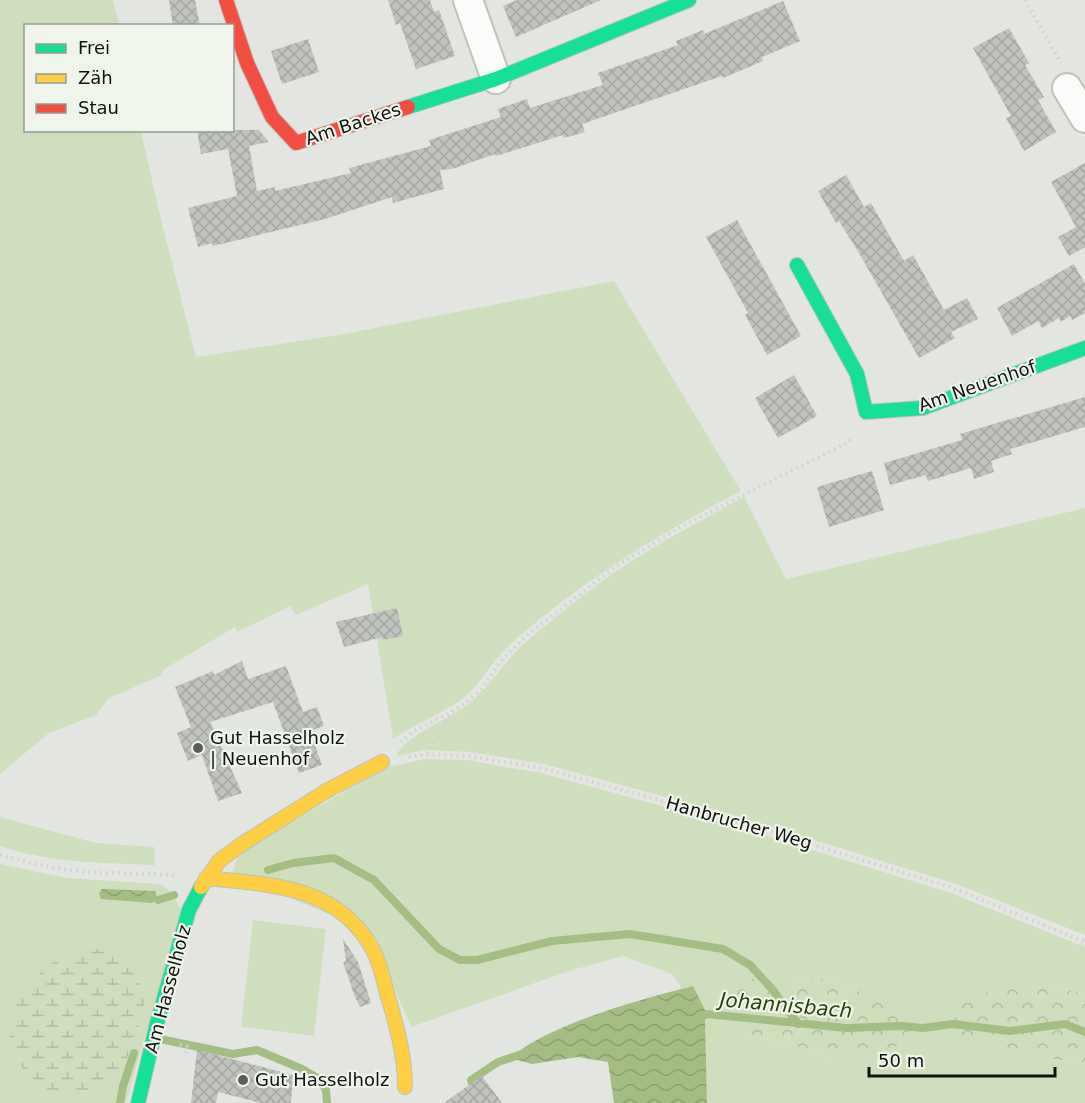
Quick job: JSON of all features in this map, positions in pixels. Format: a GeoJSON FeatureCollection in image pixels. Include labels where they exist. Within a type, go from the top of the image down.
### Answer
{"type":"FeatureCollection","features":[{"type":"Feature","properties":{"kind":"street","name":"Am Backes"},"geometry":{"type":"LineString","coordinates":[[226,0],[247,63],[272,117],[296,143],[496,79],[689,0]]}},
{"type":"Feature","properties":{"kind":"street"},"geometry":{"type":"LineString","coordinates":[[468,0],[496,79]]}},
{"type":"Feature","properties":{"kind":"street"},"geometry":{"type":"LineString","coordinates":[[1067,88],[1085,118]]}},
{"type":"Feature","properties":{"kind":"street"},"geometry":{"type":"LineString","coordinates":[[797,265],[857,374],[866,412]]}},
{"type":"Feature","properties":{"kind":"street","name":"Am Neuenhof"},"geometry":{"type":"LineString","coordinates":[[866,412],[923,408],[1085,348]]}},
{"type":"Feature","properties":{"kind":"street","name":"Am Hasselholz"},"geometry":{"type":"LineString","coordinates":[[138,1103],[189,910],[206,878],[219,861],[242,844],[328,790],[382,762]]}},
{"type":"Feature","properties":{"kind":"street"},"geometry":{"type":"LineString","coordinates":[[206,878],[291,888],[318,896],[337,907],[353,921],[373,950],[400,1033],[406,1066],[405,1087]]}},
{"type":"Feature","properties":{"kind":"path"},"geometry":{"type":"LineString","coordinates":[[1025,0],[1059,59]]}},
{"type":"Feature","properties":{"kind":"path"},"geometry":{"type":"LineString","coordinates":[[382,762],[414,731],[454,711],[482,689],[499,663],[525,637],[615,567],[684,525],[849,442],[866,412]]}},
{"type":"Feature","properties":{"kind":"path"},"geometry":{"type":"LineString","coordinates":[[426,754],[454,711]]}},
{"type":"Feature","properties":{"kind":"path","name":"Hanbrucher Weg"},"geometry":{"type":"LineString","coordinates":[[382,762],[426,754],[468,756],[542,768],[739,822],[953,888],[1085,942]]}},
{"type":"Feature","properties":{"kind":"path"},"geometry":{"type":"LineString","coordinates":[[0,855],[50,867],[84,872],[206,878]]}},
{"type":"Feature","properties":{"kind":"green space"},"geometry":{"type":"Polygon","coordinates":[[[0,0],[113,0],[119,24],[24,24],[24,132],[141,132],[196,357],[344,334],[614,281],[741,491],[656,538],[574,592],[512,643],[466,696],[393,739],[368,584],[296,615],[290,606],[237,632],[235,627],[163,670],[162,675],[109,698],[96,715],[49,733],[0,774],[0,0]]]}},
{"type":"Feature","properties":{"kind":"green space"},"geometry":{"type":"Polygon","coordinates":[[[744,497],[786,579],[1085,508],[1085,935],[956,884],[739,817],[544,764],[469,752],[425,750],[396,756],[417,735],[466,706],[528,640],[595,586],[649,550],[744,497]]]}},
{"type":"Feature","properties":{"kind":"green space"},"geometry":{"type":"Polygon","coordinates":[[[425,759],[467,760],[541,773],[739,827],[951,893],[1085,947],[1085,995],[1052,984],[1052,1059],[1085,1063],[1085,1103],[707,1103],[705,1017],[707,1014],[693,986],[682,989],[672,974],[623,956],[569,971],[411,1027],[370,932],[232,873],[239,854],[384,768],[425,759]],[[827,979],[791,981],[747,1036],[784,1042],[833,1059],[867,994],[827,979]]]}},
{"type":"Feature","properties":{"kind":"green space"},"geometry":{"type":"Polygon","coordinates":[[[0,817],[96,843],[154,847],[155,865],[96,863],[19,852],[0,846],[0,817]]]}},
{"type":"Feature","properties":{"kind":"green space"},"geometry":{"type":"Polygon","coordinates":[[[0,864],[67,878],[161,884],[172,893],[181,910],[126,1103],[0,1103],[0,864]]]}},
{"type":"Feature","properties":{"kind":"green space"},"geometry":{"type":"Polygon","coordinates":[[[253,920],[326,929],[314,1036],[241,1027],[253,920]]]}},
{"type":"Feature","properties":{"kind":"green space"},"geometry":{"type":"Polygon","coordinates":[[[85,947],[116,952],[137,973],[145,1000],[136,1034],[119,1080],[83,1096],[44,1089],[13,1059],[10,1036],[16,998],[47,966],[85,947]]]}},
{"type":"Feature","properties":{"kind":"green space"},"geometry":{"type":"Polygon","coordinates":[[[752,979],[791,981],[827,979],[867,994],[900,1010],[910,1032],[903,1045],[833,1059],[784,1042],[747,1036],[725,1017],[724,993],[737,982],[752,979]]]}},
{"type":"Feature","properties":{"kind":"green space"},"geometry":{"type":"Polygon","coordinates":[[[1052,984],[1085,995],[1085,1063],[1052,1059],[964,1039],[958,1031],[955,1015],[959,1000],[1004,988],[1052,984]]]}},
{"type":"Feature","properties":{"kind":"water"},"geometry":{"type":"Polygon","coordinates":[[[102,889],[155,891],[158,900],[151,903],[101,899],[99,893],[102,889]]]}},
{"type":"Feature","properties":{"kind":"water"},"geometry":{"type":"Polygon","coordinates":[[[693,986],[707,1014],[705,1017],[707,1103],[614,1103],[608,1062],[578,1057],[532,1064],[510,1058],[548,1034],[597,1014],[693,986]]]}},
{"type":"Feature","properties":{"kind":"building"},"geometry":{"type":"Polygon","coordinates":[[[169,0],[195,0],[200,24],[173,24],[169,0]]]}},
{"type":"Feature","properties":{"kind":"building"},"geometry":{"type":"Polygon","coordinates":[[[388,0],[430,0],[434,12],[439,10],[455,56],[416,69],[400,23],[396,25],[388,0]]]}},
{"type":"Feature","properties":{"kind":"building"},"geometry":{"type":"Polygon","coordinates":[[[517,0],[601,0],[516,37],[503,6],[517,0]]]}},
{"type":"Feature","properties":{"kind":"building"},"geometry":{"type":"Polygon","coordinates":[[[783,1],[800,41],[762,57],[763,61],[723,78],[722,76],[582,124],[585,132],[564,138],[563,135],[452,169],[440,170],[444,189],[393,203],[392,197],[325,219],[213,246],[212,243],[198,247],[188,208],[237,196],[228,149],[201,154],[197,132],[259,130],[269,142],[249,146],[257,191],[275,187],[275,191],[351,173],[349,168],[431,146],[429,140],[501,117],[498,109],[527,99],[530,108],[603,85],[598,73],[678,45],[676,41],[703,30],[704,34],[783,1]]]}},
{"type":"Feature","properties":{"kind":"building"},"geometry":{"type":"Polygon","coordinates":[[[1009,28],[1029,63],[1025,65],[1044,97],[1038,100],[1056,132],[1024,151],[1006,118],[1011,116],[973,48],[1009,28]]]}},
{"type":"Feature","properties":{"kind":"building"},"geometry":{"type":"Polygon","coordinates":[[[308,39],[319,72],[282,84],[271,51],[308,39]]]}},
{"type":"Feature","properties":{"kind":"building"},"geometry":{"type":"Polygon","coordinates":[[[1085,163],[1085,247],[1069,256],[1058,237],[1076,227],[1051,182],[1085,163]]]}},
{"type":"Feature","properties":{"kind":"building"},"geometry":{"type":"Polygon","coordinates":[[[846,175],[864,207],[871,203],[904,261],[913,255],[944,310],[967,298],[978,319],[951,332],[955,338],[919,358],[859,253],[839,221],[836,223],[818,191],[846,175]]]}},
{"type":"Feature","properties":{"kind":"building"},"geometry":{"type":"Polygon","coordinates":[[[737,220],[801,336],[767,355],[745,315],[748,313],[706,237],[737,220]]]}},
{"type":"Feature","properties":{"kind":"building"},"geometry":{"type":"Polygon","coordinates":[[[1074,264],[1085,284],[1085,313],[1072,320],[1070,316],[1061,322],[1059,318],[1042,328],[1038,321],[1012,336],[997,308],[1074,264]]]}},
{"type":"Feature","properties":{"kind":"building"},"geometry":{"type":"Polygon","coordinates":[[[794,375],[817,416],[778,438],[755,398],[794,375]]]}},
{"type":"Feature","properties":{"kind":"building"},"geometry":{"type":"Polygon","coordinates":[[[1085,397],[1085,427],[1010,449],[1012,454],[991,461],[994,472],[974,479],[971,468],[928,481],[926,475],[890,485],[884,463],[962,440],[960,434],[1085,397]]]}},
{"type":"Feature","properties":{"kind":"building"},"geometry":{"type":"Polygon","coordinates":[[[872,471],[884,510],[829,527],[817,487],[872,471]]]}},
{"type":"Feature","properties":{"kind":"building"},"geometry":{"type":"Polygon","coordinates":[[[397,608],[403,636],[383,640],[383,637],[344,647],[336,622],[397,608]]]}},
{"type":"Feature","properties":{"kind":"building"},"geometry":{"type":"Polygon","coordinates":[[[242,661],[248,679],[286,666],[303,712],[317,707],[324,726],[310,731],[322,765],[299,773],[273,702],[210,722],[242,793],[218,801],[202,755],[188,761],[177,733],[191,727],[175,687],[213,671],[214,675],[242,661]]]}},
{"type":"Feature","properties":{"kind":"building"},"geometry":{"type":"Polygon","coordinates":[[[343,939],[358,962],[371,1003],[360,1007],[343,962],[346,961],[343,939]]]}},
{"type":"Feature","properties":{"kind":"building","name":"Gut Hasselholz"},"geometry":{"type":"Polygon","coordinates":[[[197,1050],[293,1075],[291,1103],[261,1103],[218,1092],[216,1103],[191,1103],[197,1050]]]}},
{"type":"Feature","properties":{"kind":"building"},"geometry":{"type":"Polygon","coordinates":[[[482,1076],[502,1103],[444,1103],[472,1083],[482,1076]]]}},
{"type":"Feature","properties":{"kind":"waterway"},"geometry":{"type":"LineString","coordinates":[[268,870],[293,863],[334,858],[374,880],[439,949],[460,960],[477,960],[552,941],[630,934],[723,949],[750,965],[772,989],[798,1024]]}},
{"type":"Feature","properties":{"kind":"waterway"},"geometry":{"type":"LineString","coordinates":[[158,900],[174,895]]}},
{"type":"Feature","properties":{"kind":"waterway","name":"Johannisbach"},"geometry":{"type":"LineString","coordinates":[[698,1018],[707,1014],[846,1028],[902,1026],[923,1028],[953,1024],[1010,1031],[1065,1024],[1085,1032]]}},
{"type":"Feature","properties":{"kind":"waterway"},"geometry":{"type":"LineString","coordinates":[[160,1039],[233,1054],[257,1050],[302,1069],[319,1079],[326,1090],[327,1103]]}},
{"type":"Feature","properties":{"kind":"waterway"},"geometry":{"type":"LineString","coordinates":[[120,1103],[134,1053]]}},
{"type":"Feature","properties":{"kind":"waterway","name":"Johannisbach"},"geometry":{"type":"LineString","coordinates":[[477,1090],[471,1080],[498,1062],[519,1055]]}},
{"type":"Feature","properties":{"kind":"traffic: fast"},"geometry":{"type":"LineString","coordinates":[[408,107],[496,79],[689,0]]}},
{"type":"Feature","properties":{"kind":"traffic: fast"},"geometry":{"type":"LineString","coordinates":[[797,265],[857,374],[866,412],[923,408],[1085,348]]}},
{"type":"Feature","properties":{"kind":"traffic: fast"},"geometry":{"type":"LineString","coordinates":[[138,1103],[157,1023],[189,910],[201,887]]}},
{"type":"Feature","properties":{"kind":"traffic: slow"},"geometry":{"type":"LineString","coordinates":[[201,887],[219,861],[242,844],[328,790],[382,762]]}},
{"type":"Feature","properties":{"kind":"traffic: slow"},"geometry":{"type":"LineString","coordinates":[[206,878],[255,883],[301,892],[322,900],[341,912],[358,929],[378,960],[399,1039],[405,1087]]}},
{"type":"Feature","properties":{"kind":"traffic: jam"},"geometry":{"type":"LineString","coordinates":[[226,0],[247,63],[272,117],[296,143],[408,107]]}},
{"type":"Feature","properties":{"kind":"place","name":"Gut Hasselholz | Neuenhof"},"geometry":{"type":"Point","coordinates":[198,748]}},
{"type":"Feature","properties":{"kind":"place","name":"Gut Hasselholz"},"geometry":{"type":"Point","coordinates":[243,1080]}}]}
